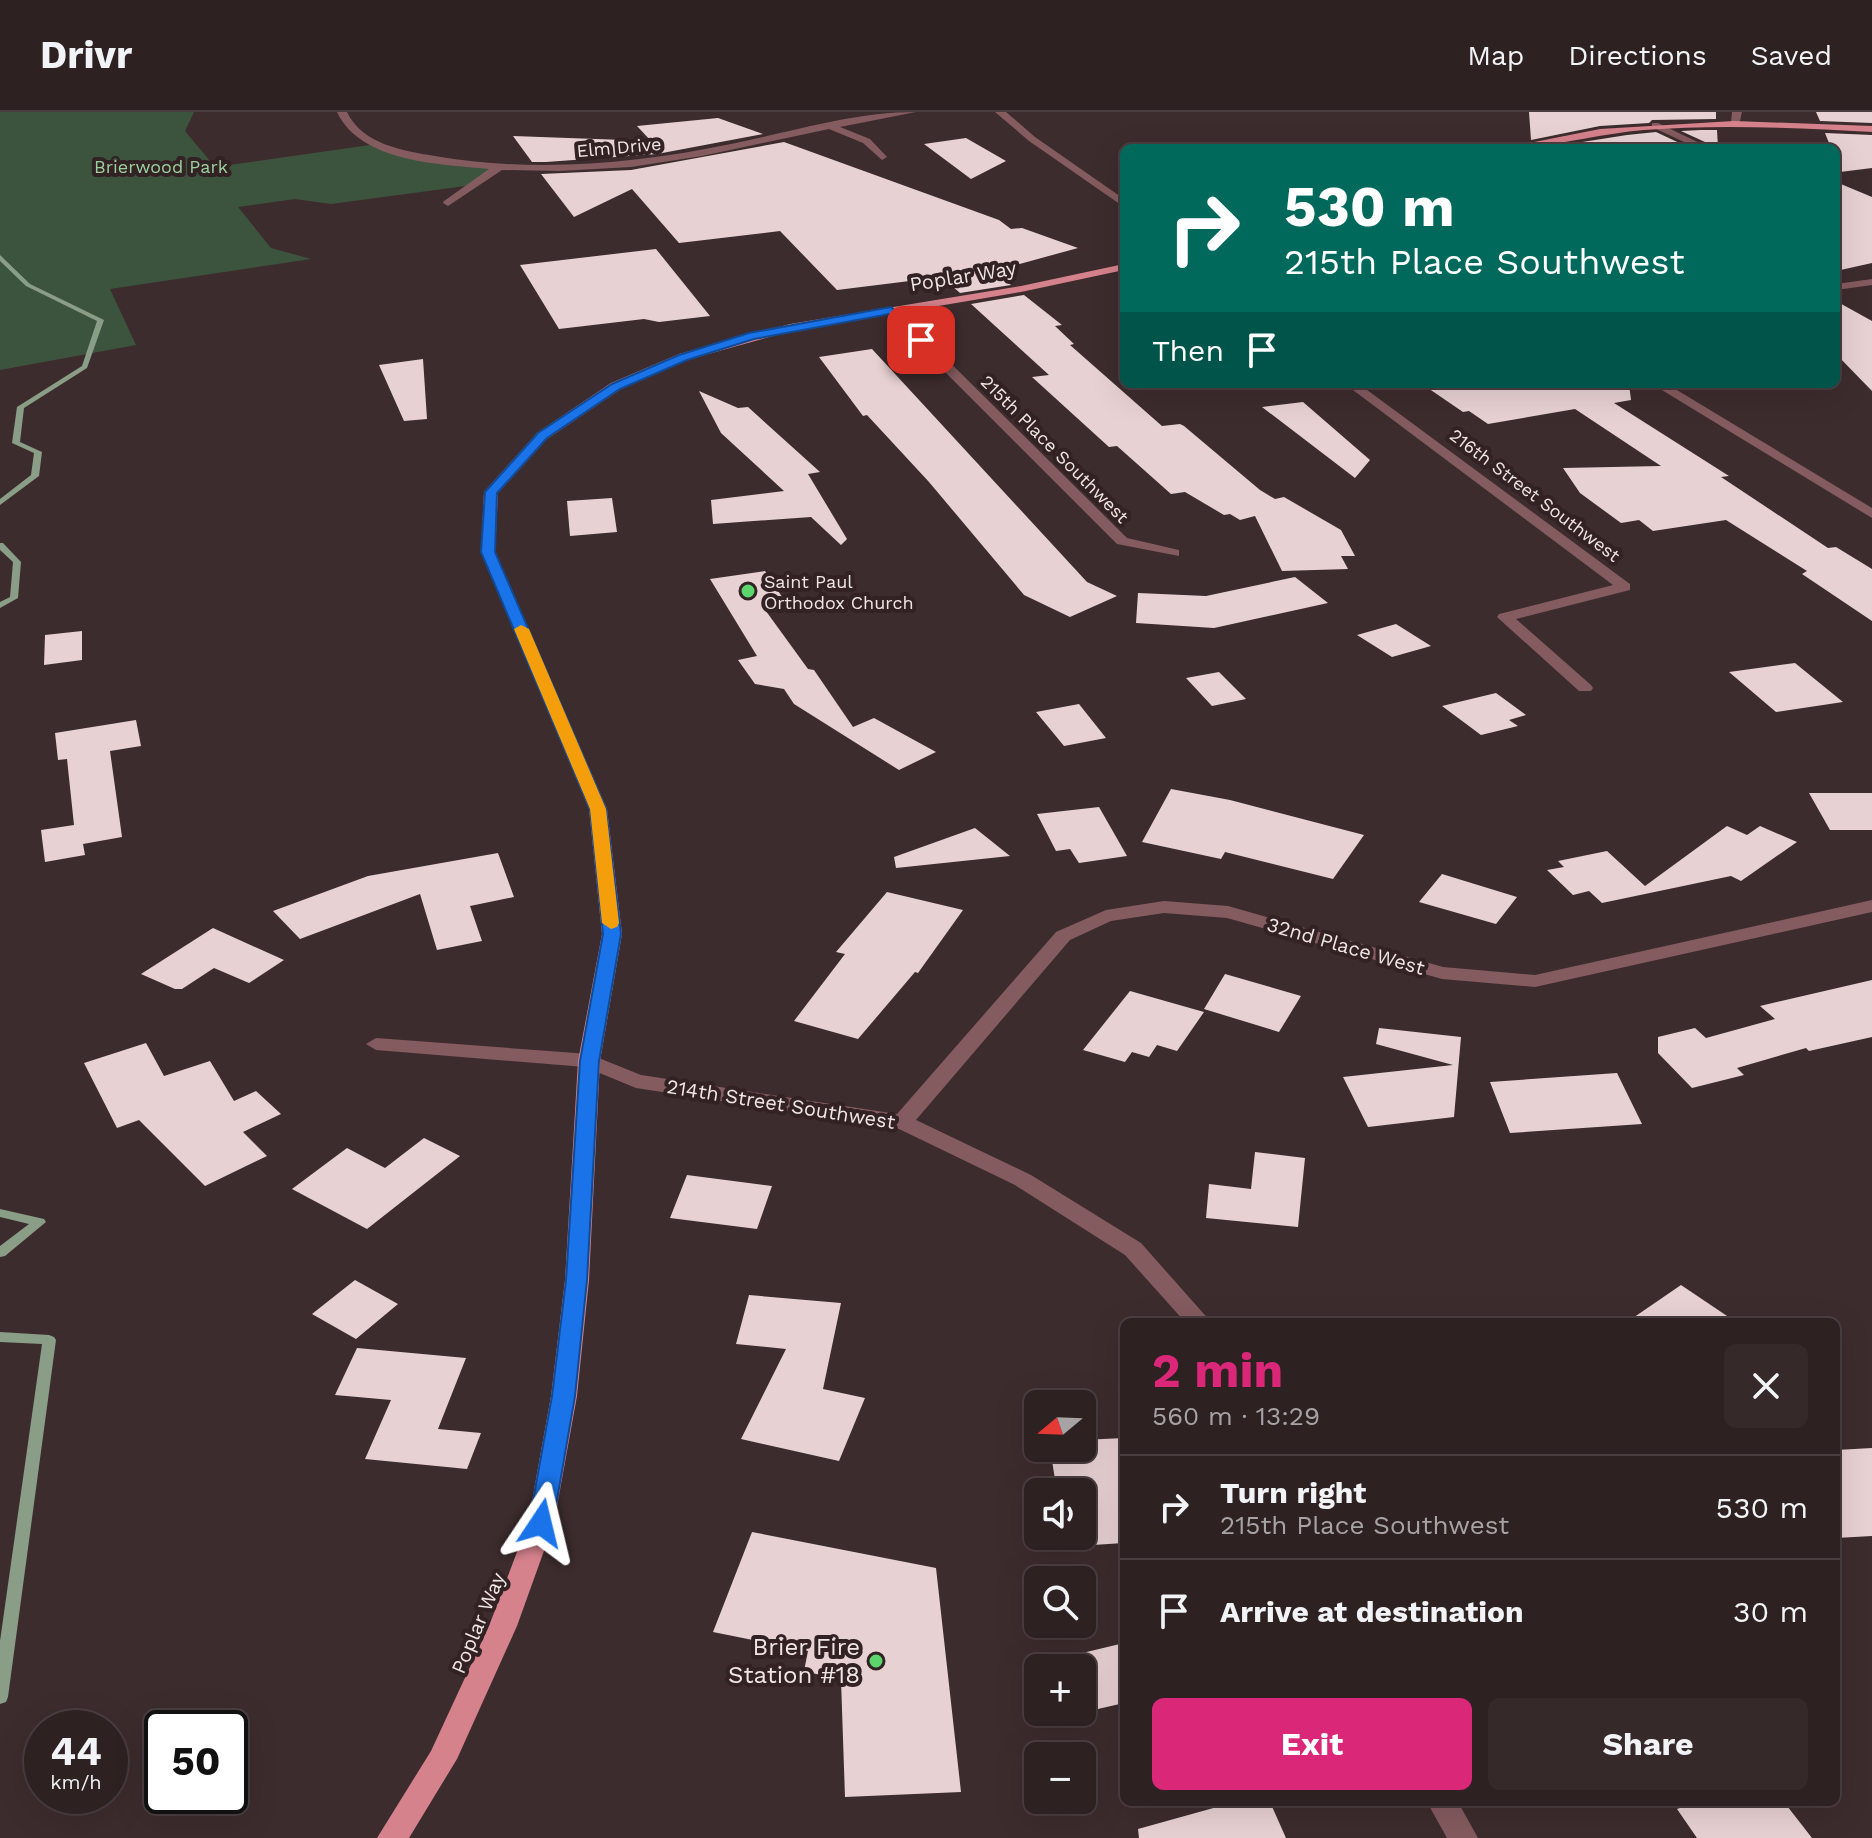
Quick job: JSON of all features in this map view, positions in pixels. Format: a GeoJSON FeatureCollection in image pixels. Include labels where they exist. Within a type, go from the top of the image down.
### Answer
{"type":"FeatureCollection","features":[{"type":"Feature","properties":{"kind":"main road"},"geometry":{"type":"LineString","coordinates":[[1543,144],[1655,125],[1737,117],[1872,129]]}},
{"type":"Feature","properties":{"kind":"main road","name":"Poplar Way"},"geometry":{"type":"LineString","coordinates":[[392,1838],[442,1759],[503,1626],[541,1523],[564,1396],[577,1280],[589,1061],[612,934],[598,809],[488,552],[491,492],[542,436],[616,386],[660,366],[753,336],[1058,282],[1120,268]]}},
{"type":"Feature","properties":{"kind":"street","name":"Elm Drive"},"geometry":{"type":"LineString","coordinates":[[342,112],[351,129],[384,147],[429,158],[499,167],[565,168],[633,164],[705,153],[911,112]]}},
{"type":"Feature","properties":{"kind":"street"},"geometry":{"type":"LineString","coordinates":[[1000,112],[1032,139],[1120,201]]}},
{"type":"Feature","properties":{"kind":"street"},"geometry":{"type":"LineString","coordinates":[[1655,125],[1696,144]]}},
{"type":"Feature","properties":{"kind":"street"},"geometry":{"type":"LineString","coordinates":[[829,126],[868,142],[879,150],[882,157]]}},
{"type":"Feature","properties":{"kind":"street"},"geometry":{"type":"LineString","coordinates":[[448,203],[499,167]]}},
{"type":"Feature","properties":{"kind":"street"},"geometry":{"type":"LineString","coordinates":[[1840,286],[1872,282]]}},
{"type":"Feature","properties":{"kind":"street","name":"215th Place Southwest"},"geometry":{"type":"LineString","coordinates":[[891,311],[1122,541],[1174,553]]}},
{"type":"Feature","properties":{"kind":"street","name":"216th Street Southwest"},"geometry":{"type":"LineString","coordinates":[[1356,388],[1625,587],[1505,617],[1585,688]]}},
{"type":"Feature","properties":{"kind":"street"},"geometry":{"type":"LineString","coordinates":[[1665,388],[1872,514]]}},
{"type":"Feature","properties":{"kind":"street","name":"32nd Place West"},"geometry":{"type":"LineString","coordinates":[[902,1122],[1063,936],[1106,916],[1164,907],[1228,912],[1442,973],[1535,981],[1872,906]]}},
{"type":"Feature","properties":{"kind":"street","name":"214th Street Southwest"},"geometry":{"type":"LineString","coordinates":[[376,1044],[589,1061],[636,1081],[902,1122],[1023,1180],[1133,1249],[1195,1318]]}},
{"type":"Feature","properties":{"kind":"street"},"geometry":{"type":"LineString","coordinates":[[1444,1806],[1463,1838]]}},
{"type":"Feature","properties":{"kind":"green space","name":"Brierwood Park"},"geometry":{"type":"Polygon","coordinates":[[[0,112],[194,112],[185,131],[215,167],[377,144],[393,150],[499,167],[473,185],[331,204],[295,199],[238,207],[271,248],[311,259],[110,289],[136,345],[0,370],[0,112]]]}},
{"type":"Feature","properties":{"kind":"building"},"geometry":{"type":"Polygon","coordinates":[[[1529,112],[1716,112],[1716,119],[1652,120],[1649,123],[1600,126],[1531,140],[1529,112]]]}},
{"type":"Feature","properties":{"kind":"building"},"geometry":{"type":"Polygon","coordinates":[[[1816,112],[1872,112],[1872,123],[1820,121],[1816,112]]]}},
{"type":"Feature","properties":{"kind":"building"},"geometry":{"type":"Polygon","coordinates":[[[718,118],[763,134],[657,154],[546,162],[532,162],[513,136],[651,141],[637,126],[718,118]]]}},
{"type":"Feature","properties":{"kind":"building"},"geometry":{"type":"Polygon","coordinates":[[[1717,130],[1718,144],[1709,144],[1681,131],[1717,130]]]}},
{"type":"Feature","properties":{"kind":"building"},"geometry":{"type":"Polygon","coordinates":[[[1656,132],[1682,144],[1570,144],[1656,132]]]}},
{"type":"Feature","properties":{"kind":"building"},"geometry":{"type":"Polygon","coordinates":[[[1825,133],[1872,135],[1872,168],[1840,172],[1840,144],[1829,144],[1825,133]]]}},
{"type":"Feature","properties":{"kind":"building"},"geometry":{"type":"Polygon","coordinates":[[[966,138],[1006,161],[971,179],[924,144],[966,138]]]}},
{"type":"Feature","properties":{"kind":"building"},"geometry":{"type":"Polygon","coordinates":[[[784,142],[999,220],[1011,229],[1022,228],[1078,248],[994,271],[1011,285],[960,293],[942,277],[837,290],[780,231],[679,243],[632,189],[574,217],[541,174],[631,170],[784,142]]]}},
{"type":"Feature","properties":{"kind":"building"},"geometry":{"type":"Polygon","coordinates":[[[1840,184],[1872,197],[1872,263],[1840,270],[1840,184]]]}},
{"type":"Feature","properties":{"kind":"building"},"geometry":{"type":"Polygon","coordinates":[[[656,249],[710,316],[659,322],[644,319],[559,329],[520,265],[656,249]]]}},
{"type":"Feature","properties":{"kind":"building"},"geometry":{"type":"Polygon","coordinates":[[[1024,295],[1062,325],[1055,326],[1074,344],[1070,345],[1162,426],[1184,426],[1260,490],[1275,499],[1284,497],[1341,530],[1355,556],[1341,556],[1348,569],[1282,571],[1255,516],[1240,520],[1230,514],[1224,515],[1185,492],[1171,494],[1117,446],[1109,447],[1032,377],[1049,375],[971,304],[1024,295]]]}},
{"type":"Feature","properties":{"kind":"building"},"geometry":{"type":"Polygon","coordinates":[[[1840,303],[1872,321],[1872,391],[1840,358],[1840,303]]]}},
{"type":"Feature","properties":{"kind":"building"},"geometry":{"type":"Polygon","coordinates":[[[872,349],[1087,582],[1117,596],[1070,617],[1024,595],[929,482],[867,415],[863,416],[819,357],[872,349]]]}},
{"type":"Feature","properties":{"kind":"building"},"geometry":{"type":"Polygon","coordinates":[[[423,359],[427,419],[404,421],[379,365],[423,359]]]}},
{"type":"Feature","properties":{"kind":"building"},"geometry":{"type":"Polygon","coordinates":[[[1428,388],[1630,388],[1631,400],[1614,403],[1729,476],[1721,477],[1828,548],[1836,547],[1872,569],[1872,621],[1802,574],[1807,571],[1726,520],[1653,531],[1639,520],[1621,523],[1580,493],[1563,468],[1661,466],[1575,409],[1488,424],[1469,411],[1463,412],[1428,388]]]}},
{"type":"Feature","properties":{"kind":"building"},"geometry":{"type":"Polygon","coordinates":[[[699,391],[738,408],[748,407],[820,472],[808,474],[847,539],[841,545],[811,517],[713,524],[711,500],[784,491],[721,433],[699,391]]]}},
{"type":"Feature","properties":{"kind":"building"},"geometry":{"type":"Polygon","coordinates":[[[1303,402],[1370,460],[1355,478],[1262,407],[1303,402]]]}},
{"type":"Feature","properties":{"kind":"building"},"geometry":{"type":"Polygon","coordinates":[[[612,498],[617,532],[570,536],[567,501],[612,498]]]}},
{"type":"Feature","properties":{"kind":"building"},"geometry":{"type":"Polygon","coordinates":[[[765,571],[786,603],[763,607],[808,669],[814,670],[853,727],[874,718],[936,752],[899,770],[794,704],[784,689],[755,684],[738,660],[757,656],[710,579],[765,571]]]}},
{"type":"Feature","properties":{"kind":"building"},"geometry":{"type":"Polygon","coordinates":[[[1295,577],[1328,603],[1214,628],[1136,623],[1138,593],[1206,596],[1295,577]]]}},
{"type":"Feature","properties":{"kind":"building"},"geometry":{"type":"Polygon","coordinates":[[[1396,624],[1431,646],[1392,657],[1357,635],[1396,624]]]}},
{"type":"Feature","properties":{"kind":"building"},"geometry":{"type":"Polygon","coordinates":[[[82,631],[82,660],[44,665],[45,635],[82,631]]]}},
{"type":"Feature","properties":{"kind":"building"},"geometry":{"type":"Polygon","coordinates":[[[1795,663],[1843,702],[1776,712],[1729,672],[1795,663]]]}},
{"type":"Feature","properties":{"kind":"building"},"geometry":{"type":"Polygon","coordinates":[[[1219,672],[1246,699],[1212,706],[1186,678],[1219,672]]]}},
{"type":"Feature","properties":{"kind":"building"},"geometry":{"type":"Polygon","coordinates":[[[1496,693],[1526,715],[1509,720],[1518,726],[1481,735],[1442,706],[1496,693]]]}},
{"type":"Feature","properties":{"kind":"building"},"geometry":{"type":"Polygon","coordinates":[[[1079,704],[1106,738],[1064,746],[1036,712],[1079,704]]]}},
{"type":"Feature","properties":{"kind":"building"},"geometry":{"type":"Polygon","coordinates":[[[136,720],[141,746],[110,751],[122,837],[83,844],[85,855],[45,862],[41,830],[74,825],[67,759],[58,760],[55,733],[136,720]]]}},
{"type":"Feature","properties":{"kind":"building"},"geometry":{"type":"Polygon","coordinates":[[[1171,789],[1230,800],[1364,835],[1333,879],[1225,852],[1221,859],[1142,842],[1171,789]]]}},
{"type":"Feature","properties":{"kind":"building"},"geometry":{"type":"Polygon","coordinates":[[[1809,793],[1872,793],[1872,830],[1830,830],[1809,793]]]}},
{"type":"Feature","properties":{"kind":"building"},"geometry":{"type":"Polygon","coordinates":[[[1099,807],[1127,856],[1079,863],[1070,849],[1056,851],[1037,814],[1099,807]]]}},
{"type":"Feature","properties":{"kind":"building"},"geometry":{"type":"Polygon","coordinates":[[[1727,826],[1747,835],[1760,826],[1797,842],[1741,881],[1731,876],[1602,903],[1589,891],[1573,895],[1547,870],[1564,867],[1558,861],[1607,851],[1645,886],[1727,826]]]}},
{"type":"Feature","properties":{"kind":"building"},"geometry":{"type":"Polygon","coordinates":[[[975,828],[1010,856],[896,868],[894,857],[975,828]]]}},
{"type":"Feature","properties":{"kind":"building"},"geometry":{"type":"Polygon","coordinates":[[[498,853],[514,897],[470,906],[482,941],[437,950],[420,894],[300,939],[273,911],[368,876],[498,853]]]}},
{"type":"Feature","properties":{"kind":"building"},"geometry":{"type":"Polygon","coordinates":[[[1442,874],[1517,897],[1496,924],[1419,902],[1442,874]]]}},
{"type":"Feature","properties":{"kind":"building"},"geometry":{"type":"Polygon","coordinates":[[[887,892],[963,910],[918,973],[915,972],[858,1039],[794,1021],[845,954],[836,952],[887,892]]]}},
{"type":"Feature","properties":{"kind":"building"},"geometry":{"type":"Polygon","coordinates":[[[213,928],[284,960],[249,983],[214,968],[182,989],[175,989],[141,974],[213,928]]]}},
{"type":"Feature","properties":{"kind":"building"},"geometry":{"type":"Polygon","coordinates":[[[1225,974],[1301,996],[1279,1032],[1204,1009],[1225,974]]]}},
{"type":"Feature","properties":{"kind":"building"},"geometry":{"type":"Polygon","coordinates":[[[1872,980],[1872,1037],[1809,1051],[1806,1048],[1737,1068],[1744,1075],[1692,1088],[1658,1053],[1658,1037],[1695,1028],[1706,1038],[1775,1019],[1760,1006],[1872,980]]]}},
{"type":"Feature","properties":{"kind":"building"},"geometry":{"type":"Polygon","coordinates":[[[1130,991],[1204,1012],[1177,1051],[1157,1045],[1149,1057],[1132,1052],[1125,1062],[1083,1050],[1130,991]]]}},
{"type":"Feature","properties":{"kind":"building"},"geometry":{"type":"Polygon","coordinates":[[[1379,1028],[1461,1037],[1454,1117],[1368,1127],[1343,1077],[1453,1065],[1376,1044],[1379,1028]]]}},
{"type":"Feature","properties":{"kind":"building"},"geometry":{"type":"Polygon","coordinates":[[[146,1043],[164,1076],[210,1061],[234,1101],[256,1091],[281,1114],[243,1132],[267,1156],[205,1186],[139,1120],[117,1128],[84,1063],[146,1043]]]}},
{"type":"Feature","properties":{"kind":"building"},"geometry":{"type":"Polygon","coordinates":[[[1617,1073],[1642,1124],[1510,1133],[1490,1082],[1617,1073]]]}},
{"type":"Feature","properties":{"kind":"building"},"geometry":{"type":"Polygon","coordinates":[[[424,1138],[460,1156],[367,1229],[292,1189],[347,1148],[385,1168],[424,1138]]]}},
{"type":"Feature","properties":{"kind":"building"},"geometry":{"type":"Polygon","coordinates":[[[1255,1152],[1305,1158],[1298,1227],[1206,1218],[1209,1184],[1251,1189],[1255,1152]]]}},
{"type":"Feature","properties":{"kind":"building"},"geometry":{"type":"Polygon","coordinates":[[[687,1175],[772,1186],[757,1229],[670,1218],[687,1175]]]}},
{"type":"Feature","properties":{"kind":"building"},"geometry":{"type":"Polygon","coordinates":[[[355,1280],[398,1304],[356,1339],[312,1314],[355,1280]]]}},
{"type":"Feature","properties":{"kind":"building"},"geometry":{"type":"Polygon","coordinates":[[[1681,1285],[1730,1318],[1633,1318],[1681,1285]]]}},
{"type":"Feature","properties":{"kind":"building"},"geometry":{"type":"Polygon","coordinates":[[[749,1295],[841,1303],[823,1389],[865,1398],[839,1461],[741,1439],[786,1349],[736,1344],[749,1295]]]}},
{"type":"Feature","properties":{"kind":"building"},"geometry":{"type":"Polygon","coordinates":[[[357,1348],[466,1358],[438,1429],[481,1433],[467,1469],[365,1459],[391,1400],[335,1395],[357,1348]]]}},
{"type":"Feature","properties":{"kind":"building"},"geometry":{"type":"Polygon","coordinates":[[[1120,1438],[1120,1543],[1096,1545],[1096,1478],[1055,1478],[1052,1462],[1096,1462],[1096,1439],[1120,1438]]]}},
{"type":"Feature","properties":{"kind":"building"},"geometry":{"type":"Polygon","coordinates":[[[1872,1448],[1872,1536],[1840,1538],[1840,1450],[1872,1448]]]}},
{"type":"Feature","properties":{"kind":"building","name":"Brier Fire Station #18"},"geometry":{"type":"Polygon","coordinates":[[[752,1532],[936,1568],[961,1792],[845,1797],[841,1680],[804,1671],[808,1651],[713,1632],[752,1532]]]}},
{"type":"Feature","properties":{"kind":"building"},"geometry":{"type":"Polygon","coordinates":[[[1120,1644],[1120,1704],[1098,1709],[1096,1654],[1078,1654],[1120,1644]]]}},
{"type":"Feature","properties":{"kind":"building"},"geometry":{"type":"Polygon","coordinates":[[[1221,1806],[1272,1806],[1286,1838],[1139,1838],[1138,1829],[1221,1806]]]}},
{"type":"Feature","properties":{"kind":"building"},"geometry":{"type":"Polygon","coordinates":[[[1685,1806],[1787,1806],[1812,1838],[1697,1838],[1677,1809],[1685,1806]]]}},
{"type":"Feature","properties":{"kind":"waterway"},"geometry":{"type":"LineString","coordinates":[[0,257],[28,285],[101,320],[85,367],[21,407],[16,443],[38,452],[35,476],[0,503]]}},
{"type":"Feature","properties":{"kind":"waterway"},"geometry":{"type":"LineString","coordinates":[[0,545],[17,562],[14,598],[0,605]]}},
{"type":"Feature","properties":{"kind":"waterway"},"geometry":{"type":"LineString","coordinates":[[0,1213],[40,1222],[0,1253]]}},
{"type":"Feature","properties":{"kind":"waterway"},"geometry":{"type":"LineString","coordinates":[[0,1337],[49,1340],[0,1697]]}},
{"type":"Feature","properties":{"kind":"slow traffic"},"geometry":{"type":"LineString","coordinates":[[521,629],[598,809],[611,923]]}},
{"type":"Feature","properties":{"kind":"place","name":"Saint Paul Orthodox Church"},"geometry":{"type":"Point","coordinates":[748,591]}},
{"type":"Feature","properties":{"kind":"place","name":"Brier Fire Station #18"},"geometry":{"type":"Point","coordinates":[876,1661]}},
{"type":"Feature","properties":{"kind":"route"},"geometry":{"type":"LineString","coordinates":[[541,1523],[564,1396],[577,1280],[589,1061],[612,934],[598,809],[488,552],[491,492],[542,436],[616,386],[683,357],[753,336],[891,311],[921,340]]}}]}
